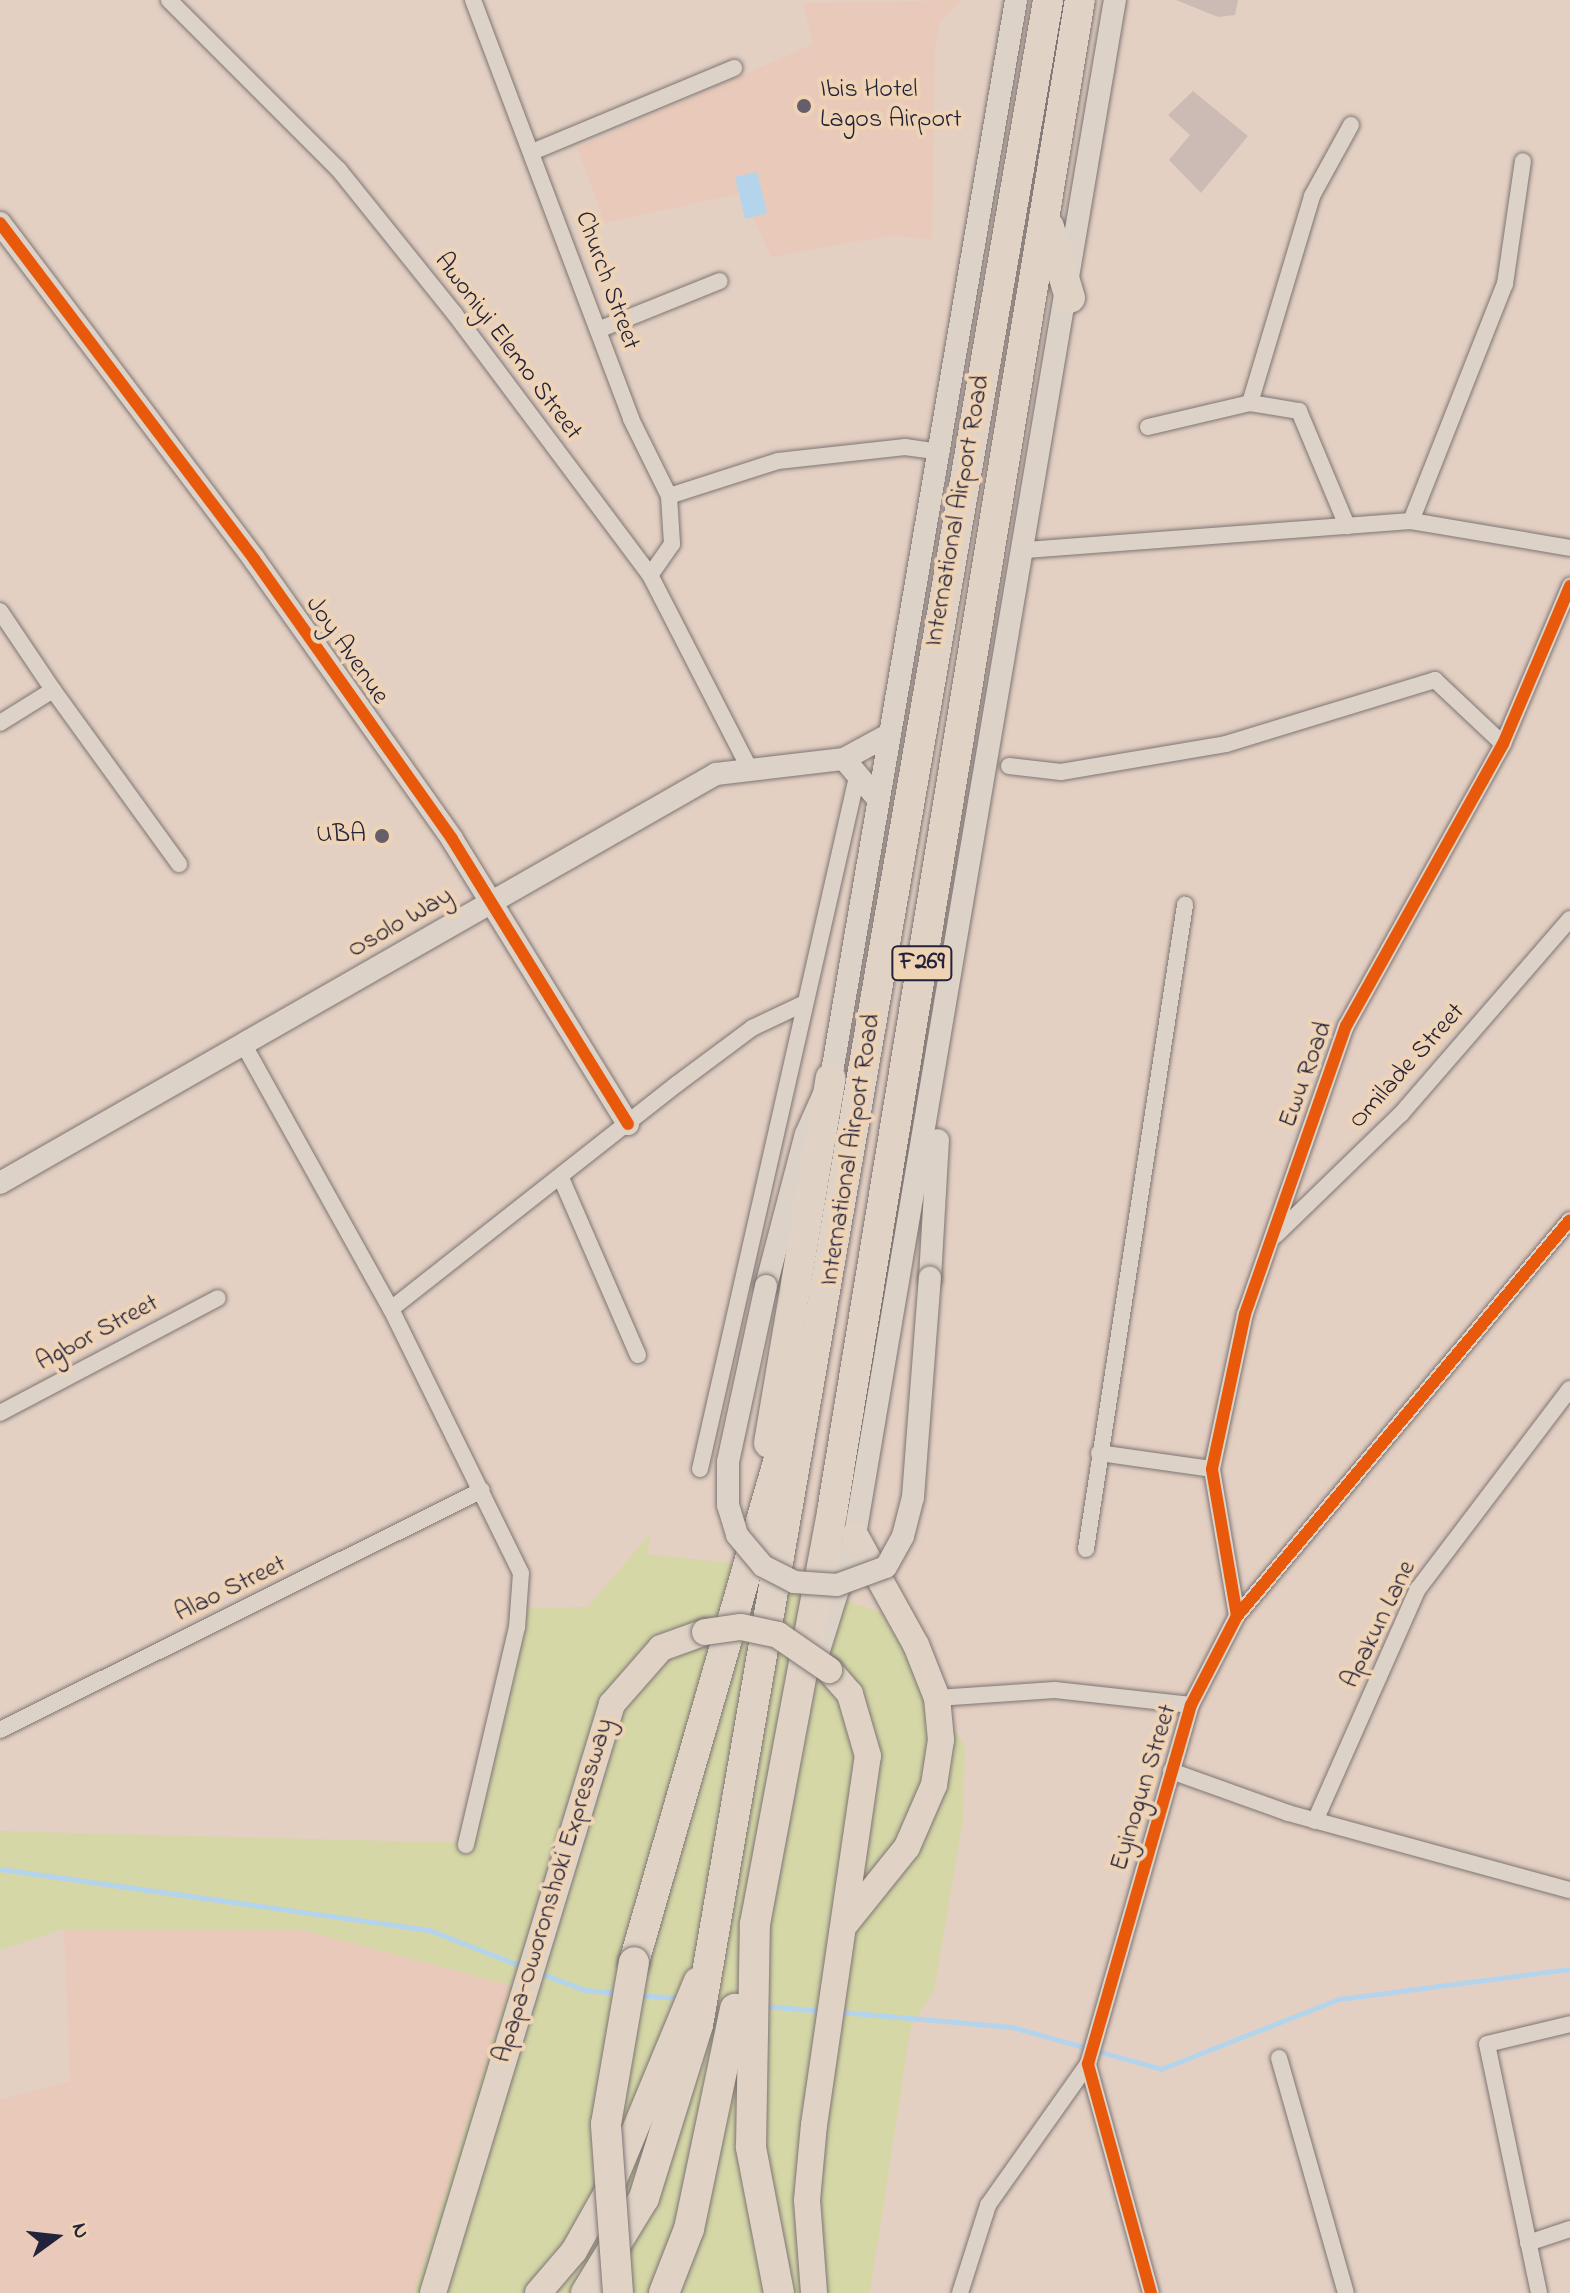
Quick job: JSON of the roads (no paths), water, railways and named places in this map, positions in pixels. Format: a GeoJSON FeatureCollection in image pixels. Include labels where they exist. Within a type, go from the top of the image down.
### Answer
{"type":"FeatureCollection","features":[{"type":"Feature","properties":{"kind":"highway","name":"International Airport Road"},"geometry":{"type":"LineString","coordinates":[[586,2293],[644,2198],[718,1922],[1048,0]]}},
{"type":"Feature","properties":{"kind":"highway","name":"International Airport Road"},"geometry":{"type":"LineString","coordinates":[[740,2029],[746,1970],[796,1722],[1080,0]]}},
{"type":"Feature","properties":{"kind":"highway"},"geometry":{"type":"LineString","coordinates":[[1046,219],[1070,298]]}},
{"type":"Feature","properties":{"kind":"highway"},"geometry":{"type":"LineString","coordinates":[[831,1078],[844,1181]]}},
{"type":"Feature","properties":{"kind":"highway"},"geometry":{"type":"LineString","coordinates":[[754,1533],[831,1078]]}},
{"type":"Feature","properties":{"kind":"highway"},"geometry":{"type":"LineString","coordinates":[[618,2293],[606,2124],[634,1962],[754,1533],[827,1300]]}},
{"type":"Feature","properties":{"kind":"highway"},"geometry":{"type":"LineString","coordinates":[[664,2293],[689,2229],[740,2029]]}},
{"type":"Feature","properties":{"kind":"highway"},"geometry":{"type":"LineString","coordinates":[[740,2029],[751,2147],[779,2293]]}},
{"type":"Feature","properties":{"kind":"main road","name":"International Airport Road"},"geometry":{"type":"LineString","coordinates":[[944,1034],[913,1497],[903,1536],[886,1567],[837,1585],[794,1582],[763,1566],[737,1535],[728,1505],[728,1462],[766,1286],[806,1134],[831,1078],[890,734],[933,451],[1016,0]]}},
{"type":"Feature","properties":{"kind":"main road","name":"International Airport Road"},"geometry":{"type":"LineString","coordinates":[[796,1722],[855,1535],[1070,298],[1115,0]]}},
{"type":"Feature","properties":{"kind":"main road","name":"Joy Avenue"},"geometry":{"type":"LineString","coordinates":[[0,223],[254,559],[493,902],[628,1124]]}},
{"type":"Feature","properties":{"kind":"main road","name":"Osolo Way"},"geometry":{"type":"LineString","coordinates":[[1,1180],[245,1047],[716,774],[748,766],[850,768],[890,734]]}},
{"type":"Feature","properties":{"kind":"main road"},"geometry":{"type":"LineString","coordinates":[[850,768],[878,799]]}},
{"type":"Feature","properties":{"kind":"main road"},"geometry":{"type":"LineString","coordinates":[[844,1926],[907,1847],[934,1785],[937,1698],[895,1596],[855,1535]]}},
{"type":"Feature","properties":{"kind":"main road","name":"Apapa-Oworonshoki Expressway"},"geometry":{"type":"LineString","coordinates":[[433,2293],[612,1704],[661,1648],[705,1632],[741,1627],[778,1635],[829,1670],[850,1694],[868,1756],[807,2200],[814,2293]]}},
{"type":"Feature","properties":{"kind":"main road"},"geometry":{"type":"LineString","coordinates":[[538,2293],[574,2251],[614,2180],[690,2023]]}},
{"type":"Feature","properties":{"kind":"street","name":"Awoniyi Elemo Street"},"geometry":{"type":"LineString","coordinates":[[169,0],[339,170],[650,575],[748,766]]}},
{"type":"Feature","properties":{"kind":"street","name":"Church Street"},"geometry":{"type":"LineString","coordinates":[[473,0],[598,330],[669,496],[672,544],[650,575]]}},
{"type":"Feature","properties":{"kind":"street"},"geometry":{"type":"LineString","coordinates":[[532,152],[734,68]]}},
{"type":"Feature","properties":{"kind":"street"},"geometry":{"type":"LineString","coordinates":[[1250,403],[1312,196],[1351,125]]}},
{"type":"Feature","properties":{"kind":"street"},"geometry":{"type":"LineString","coordinates":[[1411,521],[1505,284],[1523,161]]}},
{"type":"Feature","properties":{"kind":"street"},"geometry":{"type":"LineString","coordinates":[[598,330],[720,281]]}},
{"type":"Feature","properties":{"kind":"street"},"geometry":{"type":"LineString","coordinates":[[1148,427],[1250,403],[1307,418],[1347,526]]}},
{"type":"Feature","properties":{"kind":"street"},"geometry":{"type":"LineString","coordinates":[[669,496],[778,461],[905,447],[933,451]]}},
{"type":"Feature","properties":{"kind":"street"},"geometry":{"type":"LineString","coordinates":[[1026,550],[1411,521],[1570,548]]}},
{"type":"Feature","properties":{"kind":"street","name":"Ewu Road"},"geometry":{"type":"LineString","coordinates":[[1237,1616],[1212,1469],[1230,1370],[1272,1239],[1358,1000],[1503,744],[1570,586]]}},
{"type":"Feature","properties":{"kind":"street"},"geometry":{"type":"LineString","coordinates":[[0,611],[179,864]]}},
{"type":"Feature","properties":{"kind":"street"},"geometry":{"type":"LineString","coordinates":[[1009,766],[1061,772],[1226,744],[1435,680],[1503,744]]}},
{"type":"Feature","properties":{"kind":"street"},"geometry":{"type":"LineString","coordinates":[[0,723],[53,690]]}},
{"type":"Feature","properties":{"kind":"street"},"geometry":{"type":"LineString","coordinates":[[700,1469],[805,1003],[850,768]]}},
{"type":"Feature","properties":{"kind":"street"},"geometry":{"type":"LineString","coordinates":[[1086,1549],[1185,905]]}},
{"type":"Feature","properties":{"kind":"street","name":"Omilade Street"},"geometry":{"type":"LineString","coordinates":[[1272,1239],[1401,1114],[1570,919]]}},
{"type":"Feature","properties":{"kind":"street"},"geometry":{"type":"LineString","coordinates":[[391,1309],[752,1028],[805,1003]]}},
{"type":"Feature","properties":{"kind":"street"},"geometry":{"type":"LineString","coordinates":[[245,1047],[391,1309],[517,1564],[522,1592],[466,1845]]}},
{"type":"Feature","properties":{"kind":"street"},"geometry":{"type":"LineString","coordinates":[[561,1178],[638,1355]]}},
{"type":"Feature","properties":{"kind":"street","name":"Eyinogun Street"},"geometry":{"type":"LineString","coordinates":[[1088,2064],[1191,1705],[1237,1616],[1570,1220]]}},
{"type":"Feature","properties":{"kind":"street","name":"Agbor Street"},"geometry":{"type":"LineString","coordinates":[[0,1413],[218,1298]]}},
{"type":"Feature","properties":{"kind":"street","name":"Apakun Lane"},"geometry":{"type":"LineString","coordinates":[[1315,1821],[1418,1589],[1570,1389]]}},
{"type":"Feature","properties":{"kind":"street"},"geometry":{"type":"LineString","coordinates":[[1099,1453],[1212,1469]]}},
{"type":"Feature","properties":{"kind":"street","name":"Alao Street"},"geometry":{"type":"LineString","coordinates":[[0,1730],[482,1490]]}},
{"type":"Feature","properties":{"kind":"street"},"geometry":{"type":"LineString","coordinates":[[937,1698],[1055,1690],[1191,1705]]}},
{"type":"Feature","properties":{"kind":"street"},"geometry":{"type":"LineString","coordinates":[[1171,1771],[1315,1821],[1570,1890]]}},
{"type":"Feature","properties":{"kind":"street"},"geometry":{"type":"LineString","coordinates":[[1539,2293],[1487,2044],[1570,2024]]}},
{"type":"Feature","properties":{"kind":"street"},"geometry":{"type":"LineString","coordinates":[[1279,2058],[1346,2293]]}},
{"type":"Feature","properties":{"kind":"street"},"geometry":{"type":"LineString","coordinates":[[960,2293],[988,2205],[1088,2064]]}},
{"type":"Feature","properties":{"kind":"street"},"geometry":{"type":"LineString","coordinates":[[1088,2064],[1151,2293]]}},
{"type":"Feature","properties":{"kind":"street"},"geometry":{"type":"LineString","coordinates":[[1528,2243],[1570,2229]]}},
{"type":"Feature","properties":{"kind":"water"},"geometry":{"type":"Polygon","coordinates":[[[757,172],[767,213],[745,219],[735,177],[757,172]]]}},
{"type":"Feature","properties":{"kind":"waterway"},"geometry":{"type":"LineString","coordinates":[[0,1869],[429,1930],[524,1967]]}},
{"type":"Feature","properties":{"kind":"waterway"},"geometry":{"type":"LineString","coordinates":[[841,2012],[1012,2027],[1161,2069],[1339,1999],[1570,1969]]}},
{"type":"Feature","properties":{"kind":"waterway"},"geometry":{"type":"LineString","coordinates":[[537,1972],[585,1990],[619,1993]]}},
{"type":"Feature","properties":{"kind":"waterway"},"geometry":{"type":"LineString","coordinates":[[637,1995],[679,1998]]}},
{"type":"Feature","properties":{"kind":"waterway"},"geometry":{"type":"LineString","coordinates":[[765,2006],[823,2011]]}},
{"type":"Feature","properties":{"kind":"place","name":"Ibis Hotel Lagos Airport"},"geometry":{"type":"Point","coordinates":[804,106]}},
{"type":"Feature","properties":{"kind":"place","name":"UBA"},"geometry":{"type":"Point","coordinates":[382,836]}}]}
